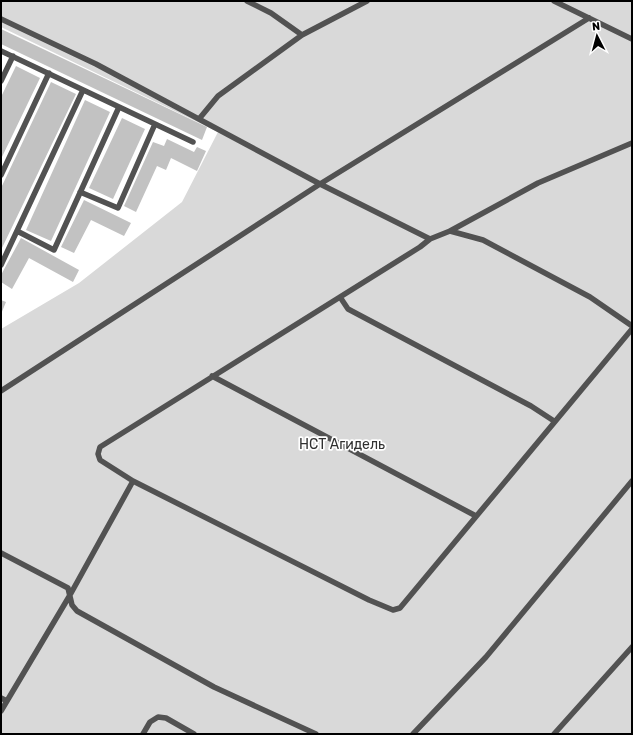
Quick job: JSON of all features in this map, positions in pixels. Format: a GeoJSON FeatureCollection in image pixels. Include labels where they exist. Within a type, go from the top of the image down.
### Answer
{"type":"FeatureCollection","features":[{"type":"Feature","properties":{"kind":"lane"},"geometry":{"type":"LineString","coordinates":[[247,1],[271,13],[302,35]]}},
{"type":"Feature","properties":{"kind":"lane"},"geometry":{"type":"LineString","coordinates":[[199,119],[218,96],[302,35],[367,1]]}},
{"type":"Feature","properties":{"kind":"lane"},"geometry":{"type":"LineString","coordinates":[[554,1],[632,39]]}},
{"type":"Feature","properties":{"kind":"lane"},"geometry":{"type":"LineString","coordinates":[[1,391],[320,184],[589,18]]}},
{"type":"Feature","properties":{"kind":"lane"},"geometry":{"type":"LineString","coordinates":[[1,19],[96,64],[320,184],[430,239]]}},
{"type":"Feature","properties":{"kind":"lane"},"geometry":{"type":"LineString","coordinates":[[1,50],[193,142]]}},
{"type":"Feature","properties":{"kind":"lane"},"geometry":{"type":"LineString","coordinates":[[1,81],[13,56]]}},
{"type":"Feature","properties":{"kind":"lane"},"geometry":{"type":"LineString","coordinates":[[1,175],[49,73]]}},
{"type":"Feature","properties":{"kind":"lane"},"geometry":{"type":"LineString","coordinates":[[1,265],[83,90]]}},
{"type":"Feature","properties":{"kind":"lane"},"geometry":{"type":"LineString","coordinates":[[17,231],[54,250],[119,107]]}},
{"type":"Feature","properties":{"kind":"lane"},"geometry":{"type":"LineString","coordinates":[[80,192],[118,208],[155,124]]}},
{"type":"Feature","properties":{"kind":"lane"},"geometry":{"type":"LineString","coordinates":[[632,143],[538,183],[450,231],[430,239],[420,247],[100,447],[98,454],[100,460],[133,481],[369,600],[393,610],[400,608],[632,329]]}},
{"type":"Feature","properties":{"kind":"lane"},"geometry":{"type":"LineString","coordinates":[[450,231],[483,240],[590,297],[632,326]]}},
{"type":"Feature","properties":{"kind":"lane"},"geometry":{"type":"LineString","coordinates":[[340,297],[348,309],[531,406],[554,421]]}},
{"type":"Feature","properties":{"kind":"lane"},"geometry":{"type":"LineString","coordinates":[[212,376],[476,516]]}},
{"type":"Feature","properties":{"kind":"lane"},"geometry":{"type":"LineString","coordinates":[[1,710],[4,699],[70,595],[133,481]]}},
{"type":"Feature","properties":{"kind":"lane"},"geometry":{"type":"LineString","coordinates":[[413,734],[486,657],[632,481]]}},
{"type":"Feature","properties":{"kind":"lane"},"geometry":{"type":"LineString","coordinates":[[1,553],[68,588],[72,606],[77,611],[214,687],[316,734]]}},
{"type":"Feature","properties":{"kind":"lane"},"geometry":{"type":"LineString","coordinates":[[554,734],[632,647]]}},
{"type":"Feature","properties":{"kind":"lane"},"geometry":{"type":"LineString","coordinates":[[143,734],[150,722],[158,717],[166,718],[194,734]]}},
{"type":"Feature","properties":{"kind":"green space","name":"НСТ Агидель"},"geometry":{"type":"Polygon","coordinates":[[[1,1],[632,1],[632,734],[1,734],[1,329],[79,283],[182,202],[218,132],[1,27],[1,1]]]}},
{"type":"Feature","properties":{"kind":"building"},"geometry":{"type":"Polygon","coordinates":[[[1,29],[207,127],[202,140],[1,44],[1,29]]]}},
{"type":"Feature","properties":{"kind":"building"},"geometry":{"type":"Polygon","coordinates":[[[16,66],[40,78],[1,159],[1,97],[16,66]]]}},
{"type":"Feature","properties":{"kind":"building"},"geometry":{"type":"Polygon","coordinates":[[[51,82],[76,94],[1,250],[1,188],[51,82]]]}},
{"type":"Feature","properties":{"kind":"building"},"geometry":{"type":"Polygon","coordinates":[[[85,100],[110,112],[51,241],[26,230],[85,100]]]}},
{"type":"Feature","properties":{"kind":"building"},"geometry":{"type":"Polygon","coordinates":[[[122,118],[145,129],[113,199],[89,188],[122,118]]]}},
{"type":"Feature","properties":{"kind":"building"},"geometry":{"type":"Polygon","coordinates":[[[167,139],[194,152],[197,147],[206,151],[197,171],[171,158],[166,170],[157,166],[136,212],[124,206],[153,142],[164,146],[167,139]]]}},
{"type":"Feature","properties":{"kind":"building"},"geometry":{"type":"Polygon","coordinates":[[[84,200],[131,223],[124,236],[91,220],[74,253],[61,247],[84,200]]]}},
{"type":"Feature","properties":{"kind":"building"},"geometry":{"type":"Polygon","coordinates":[[[21,238],[79,270],[73,282],[29,258],[12,289],[1,282],[1,275],[21,238]]]}},
{"type":"Feature","properties":{"kind":"building"},"geometry":{"type":"Polygon","coordinates":[[[1,300],[6,302],[1,314],[1,300]]]}}]}
